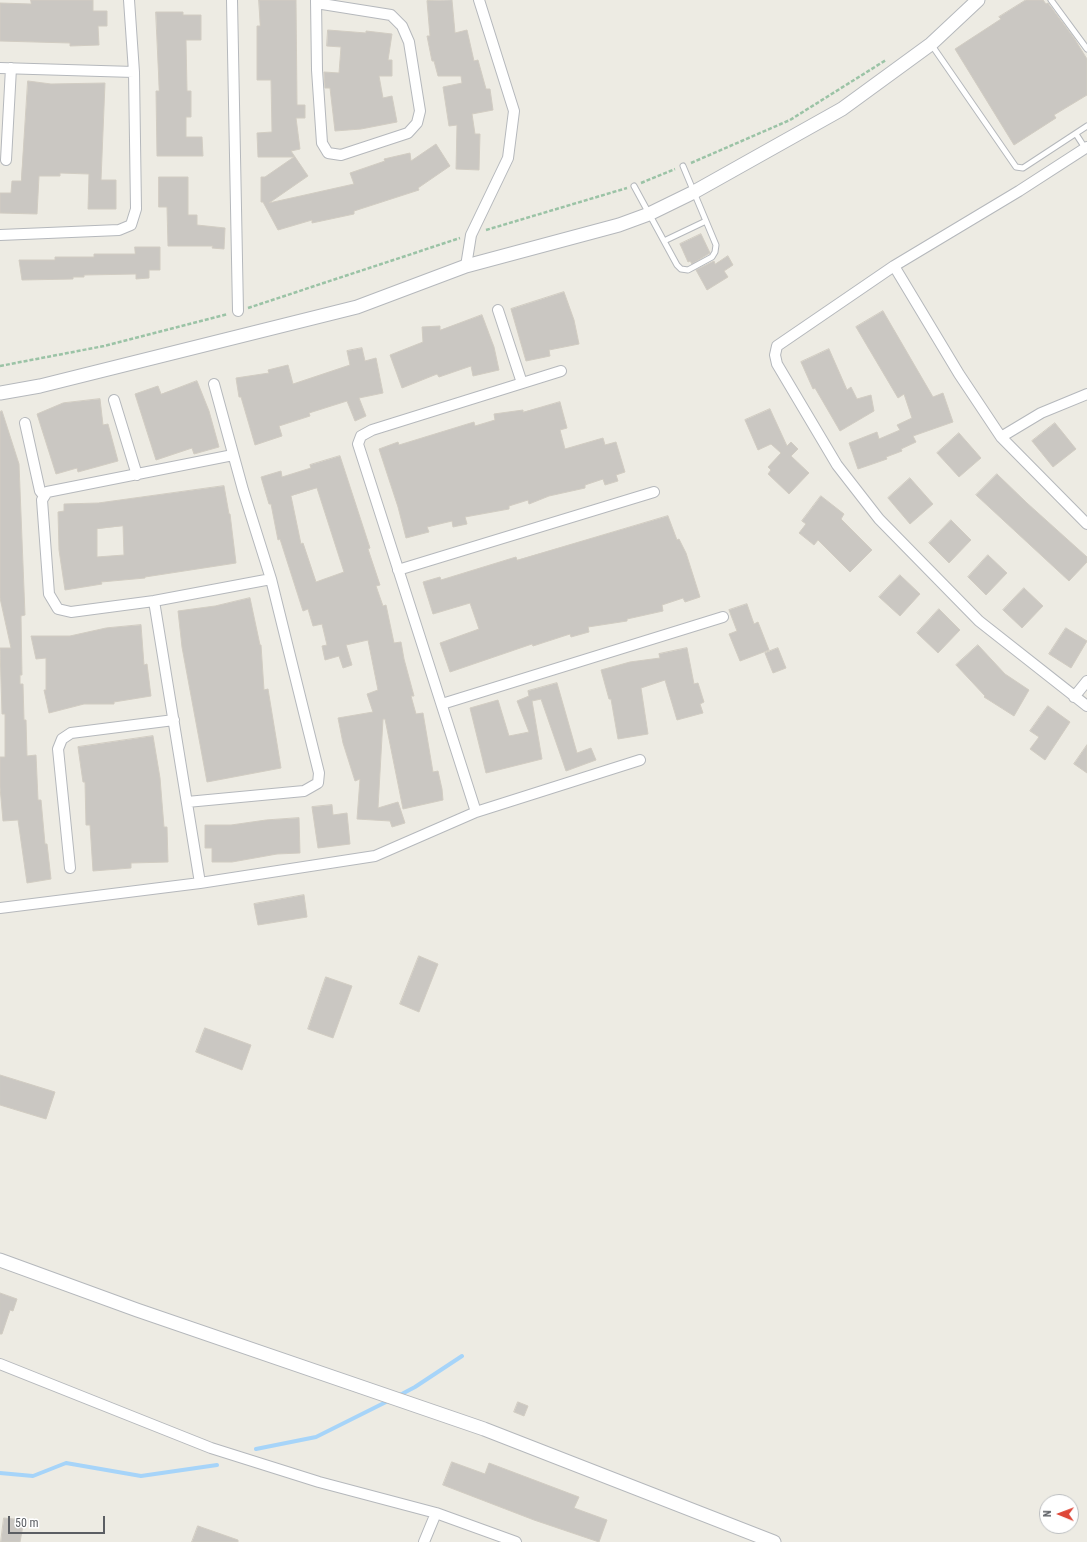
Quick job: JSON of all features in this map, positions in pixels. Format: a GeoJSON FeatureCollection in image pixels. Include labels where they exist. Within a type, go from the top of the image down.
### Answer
{"type":"FeatureCollection","features":[{"type":"Feature","properties":{"kind":"street"},"geometry":{"type":"LineString","coordinates":[[0,235],[119,230],[132,224],[136,209],[134,72],[129,0]]}},
{"type":"Feature","properties":{"kind":"street"},"geometry":{"type":"LineString","coordinates":[[232,0],[238,311]]}},
{"type":"Feature","properties":{"kind":"street"},"geometry":{"type":"LineString","coordinates":[[466,266],[471,234],[508,158],[514,111],[479,0]]}},
{"type":"Feature","properties":{"kind":"street"},"geometry":{"type":"LineString","coordinates":[[0,393],[40,386],[357,306],[466,266],[619,225],[649,214],[694,192],[842,109],[931,44],[978,0]]}},
{"type":"Feature","properties":{"kind":"street"},"geometry":{"type":"LineString","coordinates":[[316,2],[391,15],[402,26],[409,42],[420,111],[417,123],[408,133],[341,155],[328,153],[322,143],[317,70],[316,2]]}},
{"type":"Feature","properties":{"kind":"street"},"geometry":{"type":"LineString","coordinates":[[0,68],[134,72]]}},
{"type":"Feature","properties":{"kind":"street"},"geometry":{"type":"LineString","coordinates":[[6,160],[11,68]]}},
{"type":"Feature","properties":{"kind":"street"},"geometry":{"type":"LineString","coordinates":[[1086,147],[1019,191],[894,266],[777,346],[775,355],[777,364],[837,465],[879,519],[979,621],[1087,706]]}},
{"type":"Feature","properties":{"kind":"street"},"geometry":{"type":"LineString","coordinates":[[894,266],[959,374],[1001,437],[1087,524]]}},
{"type":"Feature","properties":{"kind":"street"},"geometry":{"type":"LineString","coordinates":[[498,310],[522,383]]}},
{"type":"Feature","properties":{"kind":"street"},"geometry":{"type":"LineString","coordinates":[[476,812],[358,444],[361,436],[372,430],[561,371]]}},
{"type":"Feature","properties":{"kind":"street"},"geometry":{"type":"LineString","coordinates":[[187,802],[304,791],[318,783],[319,773],[271,579],[233,455],[214,384]]}},
{"type":"Feature","properties":{"kind":"street"},"geometry":{"type":"LineString","coordinates":[[1001,437],[1040,413],[1087,394]]}},
{"type":"Feature","properties":{"kind":"street"},"geometry":{"type":"LineString","coordinates":[[114,400],[137,475]]}},
{"type":"Feature","properties":{"kind":"street"},"geometry":{"type":"LineString","coordinates":[[25,423],[40,491],[44,496]]}},
{"type":"Feature","properties":{"kind":"street"},"geometry":{"type":"LineString","coordinates":[[233,455],[47,492],[42,500],[49,594],[58,609],[70,612],[154,601],[271,579]]}},
{"type":"Feature","properties":{"kind":"street"},"geometry":{"type":"LineString","coordinates":[[398,570],[654,492]]}},
{"type":"Feature","properties":{"kind":"street"},"geometry":{"type":"LineString","coordinates":[[154,601],[200,883]]}},
{"type":"Feature","properties":{"kind":"street"},"geometry":{"type":"LineString","coordinates":[[442,704],[723,617]]}},
{"type":"Feature","properties":{"kind":"street"},"geometry":{"type":"LineString","coordinates":[[1074,697],[1087,681]]}},
{"type":"Feature","properties":{"kind":"street"},"geometry":{"type":"LineString","coordinates":[[70,868],[58,749],[62,739],[71,733],[174,720]]}},
{"type":"Feature","properties":{"kind":"street"},"geometry":{"type":"LineString","coordinates":[[0,908],[200,883],[375,856],[476,812],[640,760]]}},
{"type":"Feature","properties":{"kind":"street"},"geometry":{"type":"LineString","coordinates":[[0,1260],[137,1310],[484,1429],[774,1542]]}},
{"type":"Feature","properties":{"kind":"street"},"geometry":{"type":"LineString","coordinates":[[0,1364],[211,1448],[319,1482],[436,1513],[516,1542]]}},
{"type":"Feature","properties":{"kind":"street"},"geometry":{"type":"LineString","coordinates":[[424,1542],[436,1513]]}},
{"type":"Feature","properties":{"kind":"lane"},"geometry":{"type":"LineString","coordinates":[[1051,0],[1087,49]]}},
{"type":"Feature","properties":{"kind":"lane"},"geometry":{"type":"LineString","coordinates":[[931,44],[1016,168],[1023,168],[1087,126]]}},
{"type":"Feature","properties":{"kind":"lane"},"geometry":{"type":"LineString","coordinates":[[1076,134],[1086,147]]}},
{"type":"Feature","properties":{"kind":"lane"},"geometry":{"type":"LineString","coordinates":[[634,186],[677,265],[681,269],[688,270],[712,257],[716,252],[716,245],[683,166]]}},
{"type":"Feature","properties":{"kind":"lane"},"geometry":{"type":"LineString","coordinates":[[664,241],[706,221]]}},
{"type":"Feature","properties":{"kind":"path"},"geometry":{"type":"LineString","coordinates":[[0,366],[104,346],[238,311],[471,234],[634,186],[790,120],[890,57]]}},
{"type":"Feature","properties":{"kind":"building"},"geometry":{"type":"Polygon","coordinates":[[[31,0],[93,0],[93,11],[107,11],[107,26],[98,26],[99,45],[70,46],[70,43],[0,41],[0,3],[31,4],[31,0]]]}},
{"type":"Feature","properties":{"kind":"building"},"geometry":{"type":"Polygon","coordinates":[[[259,0],[296,0],[297,105],[305,105],[305,118],[296,118],[300,149],[291,151],[308,176],[269,203],[354,184],[350,173],[385,161],[384,159],[410,153],[411,161],[436,144],[450,166],[418,188],[419,190],[354,211],[354,214],[312,223],[312,220],[278,230],[263,202],[261,202],[261,177],[265,177],[294,157],[258,157],[257,133],[272,132],[271,80],[257,80],[257,26],[260,26],[259,0]]]}},
{"type":"Feature","properties":{"kind":"building"},"geometry":{"type":"Polygon","coordinates":[[[452,0],[455,33],[467,30],[474,61],[478,60],[486,89],[490,89],[493,110],[472,114],[475,134],[480,134],[479,170],[456,169],[457,125],[449,126],[443,87],[462,83],[461,76],[438,76],[434,61],[432,61],[427,36],[430,36],[427,1],[452,0]]]}},
{"type":"Feature","properties":{"kind":"building"},"geometry":{"type":"Polygon","coordinates":[[[1026,0],[1043,0],[1046,4],[1048,3],[1074,38],[1087,59],[1087,95],[1054,115],[1056,118],[1014,145],[955,49],[1001,19],[999,17],[1026,0]]]}},
{"type":"Feature","properties":{"kind":"building"},"geometry":{"type":"Polygon","coordinates":[[[156,12],[183,12],[183,15],[201,15],[201,40],[186,40],[187,91],[191,91],[191,117],[186,117],[186,137],[202,137],[203,156],[157,156],[156,91],[159,91],[156,12]]]}},
{"type":"Feature","properties":{"kind":"building"},"geometry":{"type":"Polygon","coordinates":[[[328,30],[366,33],[366,31],[392,34],[388,60],[392,60],[392,76],[379,76],[383,98],[392,96],[397,122],[361,129],[335,131],[330,88],[325,88],[324,72],[339,73],[341,47],[327,46],[328,30]]]}},
{"type":"Feature","properties":{"kind":"building"},"geometry":{"type":"Polygon","coordinates":[[[28,81],[51,84],[105,83],[101,180],[116,180],[116,209],[88,209],[89,174],[60,173],[60,176],[39,176],[37,214],[0,213],[0,193],[11,193],[12,181],[21,181],[28,81]]]}},
{"type":"Feature","properties":{"kind":"building"},"geometry":{"type":"Polygon","coordinates":[[[159,177],[188,177],[188,215],[197,215],[197,225],[225,228],[224,249],[212,248],[213,246],[168,246],[167,207],[159,207],[159,177]]]}},
{"type":"Feature","properties":{"kind":"building"},"geometry":{"type":"Polygon","coordinates":[[[701,234],[710,253],[692,264],[690,261],[688,262],[680,244],[701,234]]]}},
{"type":"Feature","properties":{"kind":"building"},"geometry":{"type":"Polygon","coordinates":[[[135,247],[160,247],[160,270],[149,270],[149,278],[136,279],[136,274],[84,275],[84,277],[73,277],[73,279],[22,280],[19,260],[55,260],[55,257],[94,257],[94,254],[135,254],[135,247]]]}},
{"type":"Feature","properties":{"kind":"building"},"geometry":{"type":"Polygon","coordinates":[[[728,256],[733,265],[724,271],[728,277],[707,290],[696,270],[714,261],[715,264],[728,256]]]}},
{"type":"Feature","properties":{"kind":"building"},"geometry":{"type":"Polygon","coordinates":[[[564,292],[574,320],[579,344],[549,350],[550,356],[526,361],[511,309],[564,292]]]}},
{"type":"Feature","properties":{"kind":"building"},"geometry":{"type":"Polygon","coordinates":[[[883,311],[933,397],[943,393],[953,422],[913,436],[916,442],[901,449],[902,451],[886,457],[887,459],[858,469],[849,443],[877,432],[879,439],[900,430],[897,425],[912,418],[904,394],[898,398],[856,327],[883,311]]]}},
{"type":"Feature","properties":{"kind":"building"},"geometry":{"type":"Polygon","coordinates":[[[482,315],[494,347],[499,370],[473,376],[471,366],[439,377],[437,374],[402,388],[390,355],[423,342],[422,327],[440,326],[440,330],[482,315]]]}},
{"type":"Feature","properties":{"kind":"building"},"geometry":{"type":"Polygon","coordinates":[[[362,348],[365,361],[376,358],[383,393],[359,398],[366,416],[355,421],[347,401],[309,413],[310,416],[279,426],[282,436],[255,445],[241,397],[239,397],[236,378],[269,373],[268,370],[288,365],[293,384],[350,365],[347,351],[362,348]]]}},
{"type":"Feature","properties":{"kind":"building"},"geometry":{"type":"Polygon","coordinates":[[[829,349],[847,390],[851,387],[857,399],[871,395],[874,411],[840,431],[815,388],[813,389],[801,362],[829,349]]]}},
{"type":"Feature","properties":{"kind":"building"},"geometry":{"type":"Polygon","coordinates":[[[197,381],[209,411],[219,447],[194,454],[192,448],[156,460],[135,394],[158,386],[161,394],[197,381]]]}},
{"type":"Feature","properties":{"kind":"building"},"geometry":{"type":"Polygon","coordinates":[[[100,399],[103,425],[108,424],[118,461],[78,472],[77,468],[56,474],[37,414],[63,403],[100,399]]]}},
{"type":"Feature","properties":{"kind":"building"},"geometry":{"type":"Polygon","coordinates":[[[560,402],[567,428],[560,430],[565,449],[603,438],[605,445],[616,442],[625,472],[616,475],[618,481],[605,485],[603,479],[585,485],[585,488],[549,496],[529,504],[528,500],[509,506],[509,509],[465,517],[467,524],[453,527],[452,521],[427,527],[429,532],[406,538],[398,507],[379,449],[398,442],[399,445],[474,422],[475,426],[495,420],[494,414],[523,410],[523,412],[560,402]]]}},
{"type":"Feature","properties":{"kind":"building"},"geometry":{"type":"Polygon","coordinates":[[[770,409],[787,446],[791,442],[798,449],[791,456],[809,473],[789,494],[768,474],[771,470],[768,467],[781,453],[771,444],[758,450],[745,420],[770,409]]]}},
{"type":"Feature","properties":{"kind":"building"},"geometry":{"type":"Polygon","coordinates":[[[2,411],[19,464],[25,615],[21,616],[22,675],[20,675],[20,684],[23,684],[27,756],[36,755],[38,800],[41,800],[45,844],[47,844],[51,879],[27,883],[18,820],[3,821],[0,787],[0,757],[5,757],[5,714],[2,714],[0,648],[11,648],[0,598],[0,412],[2,411]]]}},
{"type":"Feature","properties":{"kind":"building"},"geometry":{"type":"Polygon","coordinates":[[[1055,423],[1076,449],[1053,467],[1032,441],[1055,423]]]}},
{"type":"Feature","properties":{"kind":"building"},"geometry":{"type":"Polygon","coordinates":[[[959,433],[981,458],[959,477],[937,453],[959,433]]]}},
{"type":"Feature","properties":{"kind":"building"},"geometry":{"type":"Polygon","coordinates":[[[340,456],[370,548],[368,549],[380,585],[376,586],[383,606],[386,605],[394,643],[401,642],[414,696],[411,696],[416,714],[423,713],[433,772],[438,771],[443,800],[403,809],[385,719],[383,719],[378,808],[398,802],[405,823],[392,827],[390,821],[357,819],[360,779],[355,781],[343,743],[338,718],[373,712],[367,694],[378,690],[368,640],[346,645],[352,665],[343,668],[339,656],[325,660],[322,646],[327,645],[322,624],[313,626],[308,609],[303,611],[280,539],[278,540],[271,504],[269,504],[261,477],[281,471],[282,477],[311,468],[310,465],[340,456]],[[317,488],[291,496],[301,544],[303,543],[316,582],[344,572],[317,488]]]}},
{"type":"Feature","properties":{"kind":"building"},"geometry":{"type":"Polygon","coordinates":[[[997,474],[1087,557],[1087,562],[1069,581],[976,495],[997,474]]]}},
{"type":"Feature","properties":{"kind":"building"},"geometry":{"type":"Polygon","coordinates":[[[910,478],[933,504],[910,524],[888,498],[910,478]]]}},
{"type":"Feature","properties":{"kind":"building"},"geometry":{"type":"Polygon","coordinates":[[[224,486],[230,514],[236,563],[145,578],[101,582],[102,584],[65,590],[59,550],[58,512],[64,511],[64,504],[98,503],[224,486]],[[123,526],[97,529],[97,557],[124,555],[123,526]]]}},
{"type":"Feature","properties":{"kind":"building"},"geometry":{"type":"Polygon","coordinates":[[[821,496],[844,514],[841,519],[872,550],[850,572],[818,540],[814,545],[799,533],[806,524],[802,521],[821,496]]]}},
{"type":"Feature","properties":{"kind":"building"},"geometry":{"type":"Polygon","coordinates":[[[668,516],[677,540],[679,539],[686,553],[700,597],[685,602],[683,598],[662,605],[663,611],[627,619],[627,621],[588,627],[589,632],[571,637],[570,634],[533,646],[532,644],[450,672],[440,643],[479,629],[470,603],[433,614],[423,582],[440,577],[441,580],[516,557],[517,560],[668,516]]]}},
{"type":"Feature","properties":{"kind":"building"},"geometry":{"type":"Polygon","coordinates":[[[951,520],[971,540],[949,563],[929,543],[951,520]]]}},
{"type":"Feature","properties":{"kind":"building"},"geometry":{"type":"Polygon","coordinates":[[[988,555],[1007,573],[986,595],[968,577],[988,555]]]}},
{"type":"Feature","properties":{"kind":"building"},"geometry":{"type":"Polygon","coordinates":[[[900,575],[920,594],[900,616],[879,597],[900,575]]]}},
{"type":"Feature","properties":{"kind":"building"},"geometry":{"type":"Polygon","coordinates":[[[1024,588],[1043,606],[1022,628],[1003,610],[1024,588]]]}},
{"type":"Feature","properties":{"kind":"building"},"geometry":{"type":"Polygon","coordinates":[[[250,598],[261,645],[264,690],[268,689],[281,768],[207,782],[182,647],[178,611],[215,606],[250,598]]]}},
{"type":"Feature","properties":{"kind":"building"},"geometry":{"type":"Polygon","coordinates":[[[747,604],[754,624],[758,622],[769,650],[740,661],[729,634],[737,631],[729,610],[747,604]]]}},
{"type":"Feature","properties":{"kind":"building"},"geometry":{"type":"Polygon","coordinates":[[[939,609],[960,630],[938,653],[917,633],[939,609]]]}},
{"type":"Feature","properties":{"kind":"building"},"geometry":{"type":"Polygon","coordinates":[[[141,625],[144,665],[147,664],[151,696],[114,702],[114,704],[84,704],[49,713],[44,690],[46,690],[46,658],[36,659],[31,636],[70,636],[106,628],[141,625]]]}},
{"type":"Feature","properties":{"kind":"building"},"geometry":{"type":"Polygon","coordinates":[[[1066,628],[1087,641],[1071,668],[1049,654],[1066,628]]]}},
{"type":"Feature","properties":{"kind":"building"},"geometry":{"type":"Polygon","coordinates":[[[978,645],[1005,674],[1029,690],[1014,716],[984,697],[985,696],[956,665],[978,645]]]}},
{"type":"Feature","properties":{"kind":"building"},"geometry":{"type":"Polygon","coordinates":[[[687,648],[694,684],[698,683],[704,702],[700,704],[703,713],[677,720],[665,680],[641,688],[648,734],[618,739],[611,699],[609,699],[601,670],[630,662],[660,658],[659,654],[687,648]]]}},
{"type":"Feature","properties":{"kind":"building"},"geometry":{"type":"Polygon","coordinates":[[[778,648],[786,668],[773,673],[765,653],[778,648]]]}},
{"type":"Feature","properties":{"kind":"building"},"geometry":{"type":"Polygon","coordinates":[[[557,683],[577,753],[591,748],[596,760],[566,771],[541,699],[532,701],[542,759],[486,773],[470,708],[498,700],[509,736],[529,732],[517,701],[529,696],[528,691],[557,683]]]}},
{"type":"Feature","properties":{"kind":"building"},"geometry":{"type":"Polygon","coordinates":[[[1048,706],[1070,722],[1045,760],[1030,749],[1039,737],[1030,731],[1048,706]]]}},
{"type":"Feature","properties":{"kind":"building"},"geometry":{"type":"Polygon","coordinates":[[[153,736],[160,778],[164,827],[167,827],[168,862],[131,863],[131,868],[93,871],[90,825],[86,825],[85,782],[83,782],[78,747],[153,736]]]}},
{"type":"Feature","properties":{"kind":"building"},"geometry":{"type":"Polygon","coordinates":[[[1087,745],[1087,773],[1074,764],[1087,745]]]}},
{"type":"Feature","properties":{"kind":"building"},"geometry":{"type":"Polygon","coordinates":[[[332,805],[333,815],[347,813],[350,844],[318,848],[312,807],[332,805]]]}},
{"type":"Feature","properties":{"kind":"building"},"geometry":{"type":"Polygon","coordinates":[[[299,818],[300,853],[277,854],[232,862],[212,862],[212,848],[205,848],[205,825],[231,825],[266,820],[299,818]]]}},
{"type":"Feature","properties":{"kind":"building"},"geometry":{"type":"Polygon","coordinates":[[[304,895],[307,917],[258,925],[254,904],[304,895]]]}},
{"type":"Feature","properties":{"kind":"building"},"geometry":{"type":"Polygon","coordinates":[[[419,956],[438,964],[419,1012],[400,1004],[419,956]]]}},
{"type":"Feature","properties":{"kind":"building"},"geometry":{"type":"Polygon","coordinates":[[[326,977],[352,986],[333,1038],[308,1029],[326,977]]]}},
{"type":"Feature","properties":{"kind":"building"},"geometry":{"type":"Polygon","coordinates":[[[205,1028],[251,1045],[242,1070],[196,1052],[205,1028]]]}},
{"type":"Feature","properties":{"kind":"building"},"geometry":{"type":"Polygon","coordinates":[[[0,1075],[55,1092],[46,1119],[0,1105],[0,1075]]]}},
{"type":"Feature","properties":{"kind":"building"},"geometry":{"type":"Polygon","coordinates":[[[0,1293],[17,1299],[13,1311],[10,1310],[2,1334],[0,1334],[0,1293]]]}},
{"type":"Feature","properties":{"kind":"building"},"geometry":{"type":"Polygon","coordinates":[[[518,1402],[528,1406],[524,1416],[514,1412],[518,1402]]]}},
{"type":"Feature","properties":{"kind":"building"},"geometry":{"type":"Polygon","coordinates":[[[452,1462],[485,1474],[489,1463],[579,1497],[574,1508],[607,1520],[599,1542],[534,1520],[443,1485],[452,1462]]]}},
{"type":"Feature","properties":{"kind":"building"},"geometry":{"type":"Polygon","coordinates":[[[4,1518],[24,1520],[20,1542],[1,1542],[4,1518]]]}},
{"type":"Feature","properties":{"kind":"building"},"geometry":{"type":"Polygon","coordinates":[[[198,1526],[238,1540],[238,1542],[192,1542],[198,1526]]]}},
{"type":"Feature","properties":{"kind":"waterway"},"geometry":{"type":"LineString","coordinates":[[398,1396],[415,1387],[462,1356]]}},
{"type":"Feature","properties":{"kind":"waterway"},"geometry":{"type":"LineString","coordinates":[[256,1449],[316,1437],[390,1400]]}},
{"type":"Feature","properties":{"kind":"waterway"},"geometry":{"type":"LineString","coordinates":[[0,1473],[33,1476],[66,1463],[141,1476],[217,1465]]}}]}
